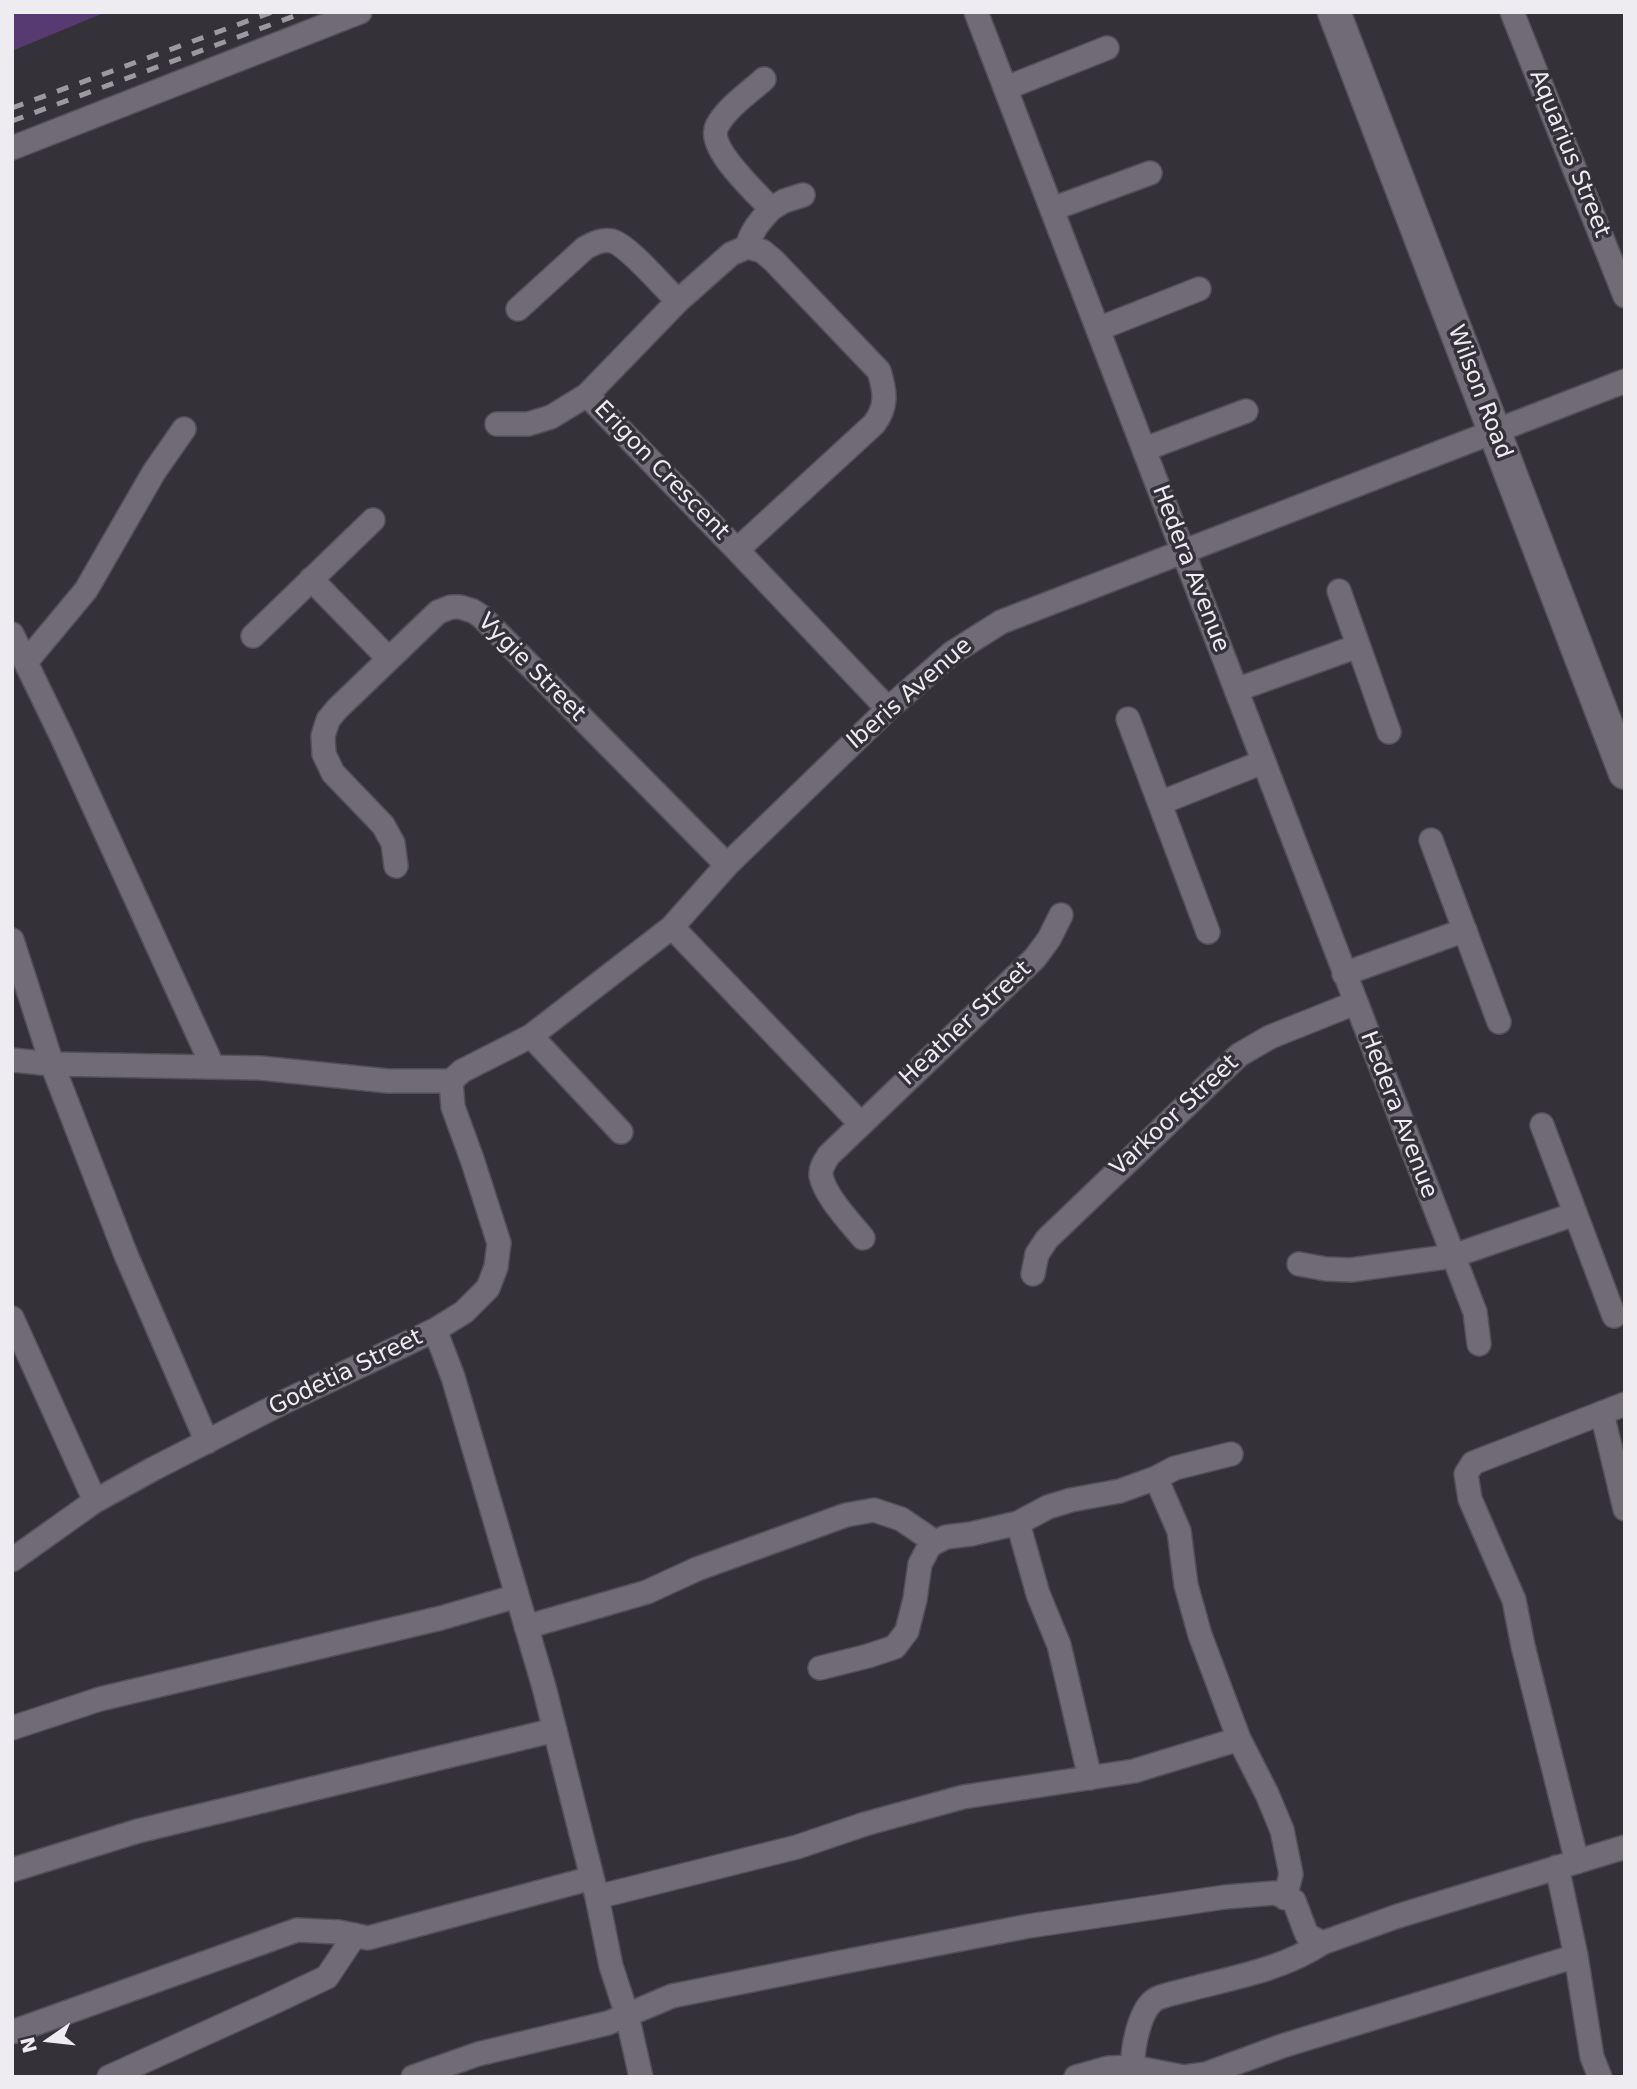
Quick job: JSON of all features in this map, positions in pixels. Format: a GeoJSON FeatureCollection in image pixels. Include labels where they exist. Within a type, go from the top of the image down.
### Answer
{"type":"FeatureCollection","features":[{"type":"Feature","properties":{"kind":"street"},"geometry":{"type":"LineString","coordinates":[[12,148],[360,12]]}},
{"type":"Feature","properties":{"kind":"street","name":"Hedera Avenue"},"geometry":{"type":"LineString","coordinates":[[976,12],[1475,1312],[1479,1344]]}},
{"type":"Feature","properties":{"kind":"street","name":"Wilson Road"},"geometry":{"type":"LineString","coordinates":[[1334,12],[1625,773]]}},
{"type":"Feature","properties":{"kind":"street","name":"Aquarius Street"},"geometry":{"type":"LineString","coordinates":[[1513,12],[1625,296]]}},
{"type":"Feature","properties":{"kind":"street"},"geometry":{"type":"LineString","coordinates":[[1006,88],[1107,48]]}},
{"type":"Feature","properties":{"kind":"street"},"geometry":{"type":"LineString","coordinates":[[764,79],[726,114],[717,126],[716,136],[722,155],[771,209]]}},
{"type":"Feature","properties":{"kind":"street"},"geometry":{"type":"LineString","coordinates":[[1052,209],[1150,173]]}},
{"type":"Feature","properties":{"kind":"street","name":"Erigon Crescent"},"geometry":{"type":"LineString","coordinates":[[747,247],[750,235],[771,209],[784,201],[803,195]]}},
{"type":"Feature","properties":{"kind":"street"},"geometry":{"type":"LineString","coordinates":[[518,309],[585,248],[598,241],[612,241],[625,248],[678,301]]}},
{"type":"Feature","properties":{"kind":"street","name":"Erigon Crescent"},"geometry":{"type":"LineString","coordinates":[[737,550],[874,424],[885,401],[879,370],[773,260],[762,251],[747,247],[731,254],[678,301],[587,395],[888,709]]}},
{"type":"Feature","properties":{"kind":"street"},"geometry":{"type":"LineString","coordinates":[[1098,329],[1199,289]]}},
{"type":"Feature","properties":{"kind":"street","name":"Iberis Avenue"},"geometry":{"type":"LineString","coordinates":[[451,1081],[462,1071],[531,1036],[672,927],[727,865],[888,709],[952,653],[1001,622],[1625,381]]}},
{"type":"Feature","properties":{"kind":"street"},"geometry":{"type":"LineString","coordinates":[[497,424],[528,424],[551,417],[587,395]]}},
{"type":"Feature","properties":{"kind":"street"},"geometry":{"type":"LineString","coordinates":[[1145,449],[1246,411]]}},
{"type":"Feature","properties":{"kind":"street"},"geometry":{"type":"LineString","coordinates":[[26,662],[86,590],[154,472],[184,429]]}},
{"type":"Feature","properties":{"kind":"street"},"geometry":{"type":"LineString","coordinates":[[253,636],[373,520]]}},
{"type":"Feature","properties":{"kind":"street"},"geometry":{"type":"LineString","coordinates":[[311,579],[388,658]]}},
{"type":"Feature","properties":{"kind":"street"},"geometry":{"type":"LineString","coordinates":[[1339,591],[1389,732]]}},
{"type":"Feature","properties":{"kind":"street","name":"Vygie Street"},"geometry":{"type":"LineString","coordinates":[[397,866],[393,844],[383,825],[327,764],[322,746],[324,728],[328,720],[388,658],[438,612],[451,607],[460,607],[482,617],[727,865]]}},
{"type":"Feature","properties":{"kind":"street"},"geometry":{"type":"LineString","coordinates":[[12,634],[213,1067]]}},
{"type":"Feature","properties":{"kind":"street"},"geometry":{"type":"LineString","coordinates":[[1236,690],[1359,646]]}},
{"type":"Feature","properties":{"kind":"street"},"geometry":{"type":"LineString","coordinates":[[1128,719],[1208,932]]}},
{"type":"Feature","properties":{"kind":"street"},"geometry":{"type":"LineString","coordinates":[[1160,803],[1263,762]]}},
{"type":"Feature","properties":{"kind":"street"},"geometry":{"type":"LineString","coordinates":[[1432,840],[1499,1022]]}},
{"type":"Feature","properties":{"kind":"street","name":"Heather Street"},"geometry":{"type":"LineString","coordinates":[[863,1238],[837,1206],[821,1176],[822,1167],[829,1155],[1035,958],[1049,939],[1061,915]]}},
{"type":"Feature","properties":{"kind":"street"},"geometry":{"type":"LineString","coordinates":[[672,927],[860,1124]]}},
{"type":"Feature","properties":{"kind":"street"},"geometry":{"type":"LineString","coordinates":[[1345,974],[1465,930]]}},
{"type":"Feature","properties":{"kind":"street"},"geometry":{"type":"LineString","coordinates":[[12,940],[52,1064],[126,1255],[207,1442]]}},
{"type":"Feature","properties":{"kind":"street","name":"Varkoor Street"},"geometry":{"type":"LineString","coordinates":[[1032,1274],[1037,1254],[1046,1239],[1239,1055],[1270,1037],[1355,1003]]}},
{"type":"Feature","properties":{"kind":"street"},"geometry":{"type":"LineString","coordinates":[[531,1036],[621,1132]]}},
{"type":"Feature","properties":{"kind":"street"},"geometry":{"type":"LineString","coordinates":[[12,1060],[52,1064],[260,1068],[388,1081],[451,1081]]}},
{"type":"Feature","properties":{"kind":"street","name":"Godetia Street"},"geometry":{"type":"LineString","coordinates":[[12,1560],[95,1501],[286,1401],[435,1331],[464,1312],[488,1288],[496,1267],[499,1243],[453,1107],[451,1081]]}},
{"type":"Feature","properties":{"kind":"street"},"geometry":{"type":"LineString","coordinates":[[1542,1125],[1614,1317]]}},
{"type":"Feature","properties":{"kind":"street"},"geometry":{"type":"LineString","coordinates":[[1299,1264],[1351,1270],[1453,1256],[1575,1214]]}},
{"type":"Feature","properties":{"kind":"street"},"geometry":{"type":"LineString","coordinates":[[12,1318],[95,1501]]}},
{"type":"Feature","properties":{"kind":"street"},"geometry":{"type":"LineString","coordinates":[[435,1331],[453,1377],[555,1730],[611,1966],[627,2015],[641,2077]]}},
{"type":"Feature","properties":{"kind":"street"},"geometry":{"type":"LineString","coordinates":[[1600,2077],[1592,2057],[1576,1955],[1567,1865],[1514,1600],[1470,1499],[1466,1474],[1473,1464],[1625,1405]]}},
{"type":"Feature","properties":{"kind":"street"},"geometry":{"type":"LineString","coordinates":[[1602,1413],[1625,1509]]}},
{"type":"Feature","properties":{"kind":"street"},"geometry":{"type":"LineString","coordinates":[[820,1668],[895,1647],[907,1632],[920,1564],[930,1545],[935,1542],[946,1537],[1018,1523],[1048,1507],[1120,1491],[1175,1468],[1231,1454]]}},
{"type":"Feature","properties":{"kind":"street"},"geometry":{"type":"LineString","coordinates":[[1156,1478],[1179,1531],[1186,1585],[1200,1636],[1238,1738],[1282,1830],[1291,1874],[1285,1898]]}},
{"type":"Feature","properties":{"kind":"street"},"geometry":{"type":"LineString","coordinates":[[526,1627],[647,1592],[697,1569],[846,1515],[874,1510],[901,1519],[935,1542]]}},
{"type":"Feature","properties":{"kind":"street"},"geometry":{"type":"LineString","coordinates":[[1018,1523],[1038,1594],[1059,1645],[1090,1778]]}},
{"type":"Feature","properties":{"kind":"street"},"geometry":{"type":"LineString","coordinates":[[12,1728],[100,1699],[441,1618],[517,1595]]}},
{"type":"Feature","properties":{"kind":"street"},"geometry":{"type":"LineString","coordinates":[[12,1870],[138,1831],[555,1730]]}},
{"type":"Feature","properties":{"kind":"street"},"geometry":{"type":"LineString","coordinates":[[12,2032],[297,1930],[339,1931],[368,1938],[594,1887],[797,1847],[865,1824],[963,1797],[1134,1771],[1238,1738]]}},
{"type":"Feature","properties":{"kind":"street"},"geometry":{"type":"LineString","coordinates":[[1133,2067],[1132,2053],[1143,2015],[1154,1999],[1254,1972],[1305,1955],[1322,1943],[1398,1916],[1625,1847]]}},
{"type":"Feature","properties":{"kind":"street"},"geometry":{"type":"LineString","coordinates":[[413,2077],[478,2054],[608,2023],[672,1996],[1029,1926],[1225,1897],[1275,1893],[1294,1901],[1307,1936],[1322,1943]]}},
{"type":"Feature","properties":{"kind":"street"},"geometry":{"type":"LineString","coordinates":[[109,2077],[327,1977],[355,1935]]}},
{"type":"Feature","properties":{"kind":"street"},"geometry":{"type":"LineString","coordinates":[[1076,2077],[1108,2068],[1133,2067],[1184,2077],[1206,2074],[1282,2046],[1576,1955]]}},
{"type":"Feature","properties":{"kind":"shaded area"},"geometry":{"type":"Polygon","coordinates":[[[12,12],[106,12],[12,51],[12,12]]]}},
{"type":"Feature","properties":{"kind":"railway"},"geometry":{"type":"LineString","coordinates":[[12,108],[272,12]]}},
{"type":"Feature","properties":{"kind":"railway"},"geometry":{"type":"LineString","coordinates":[[12,121],[305,12]]}}]}
